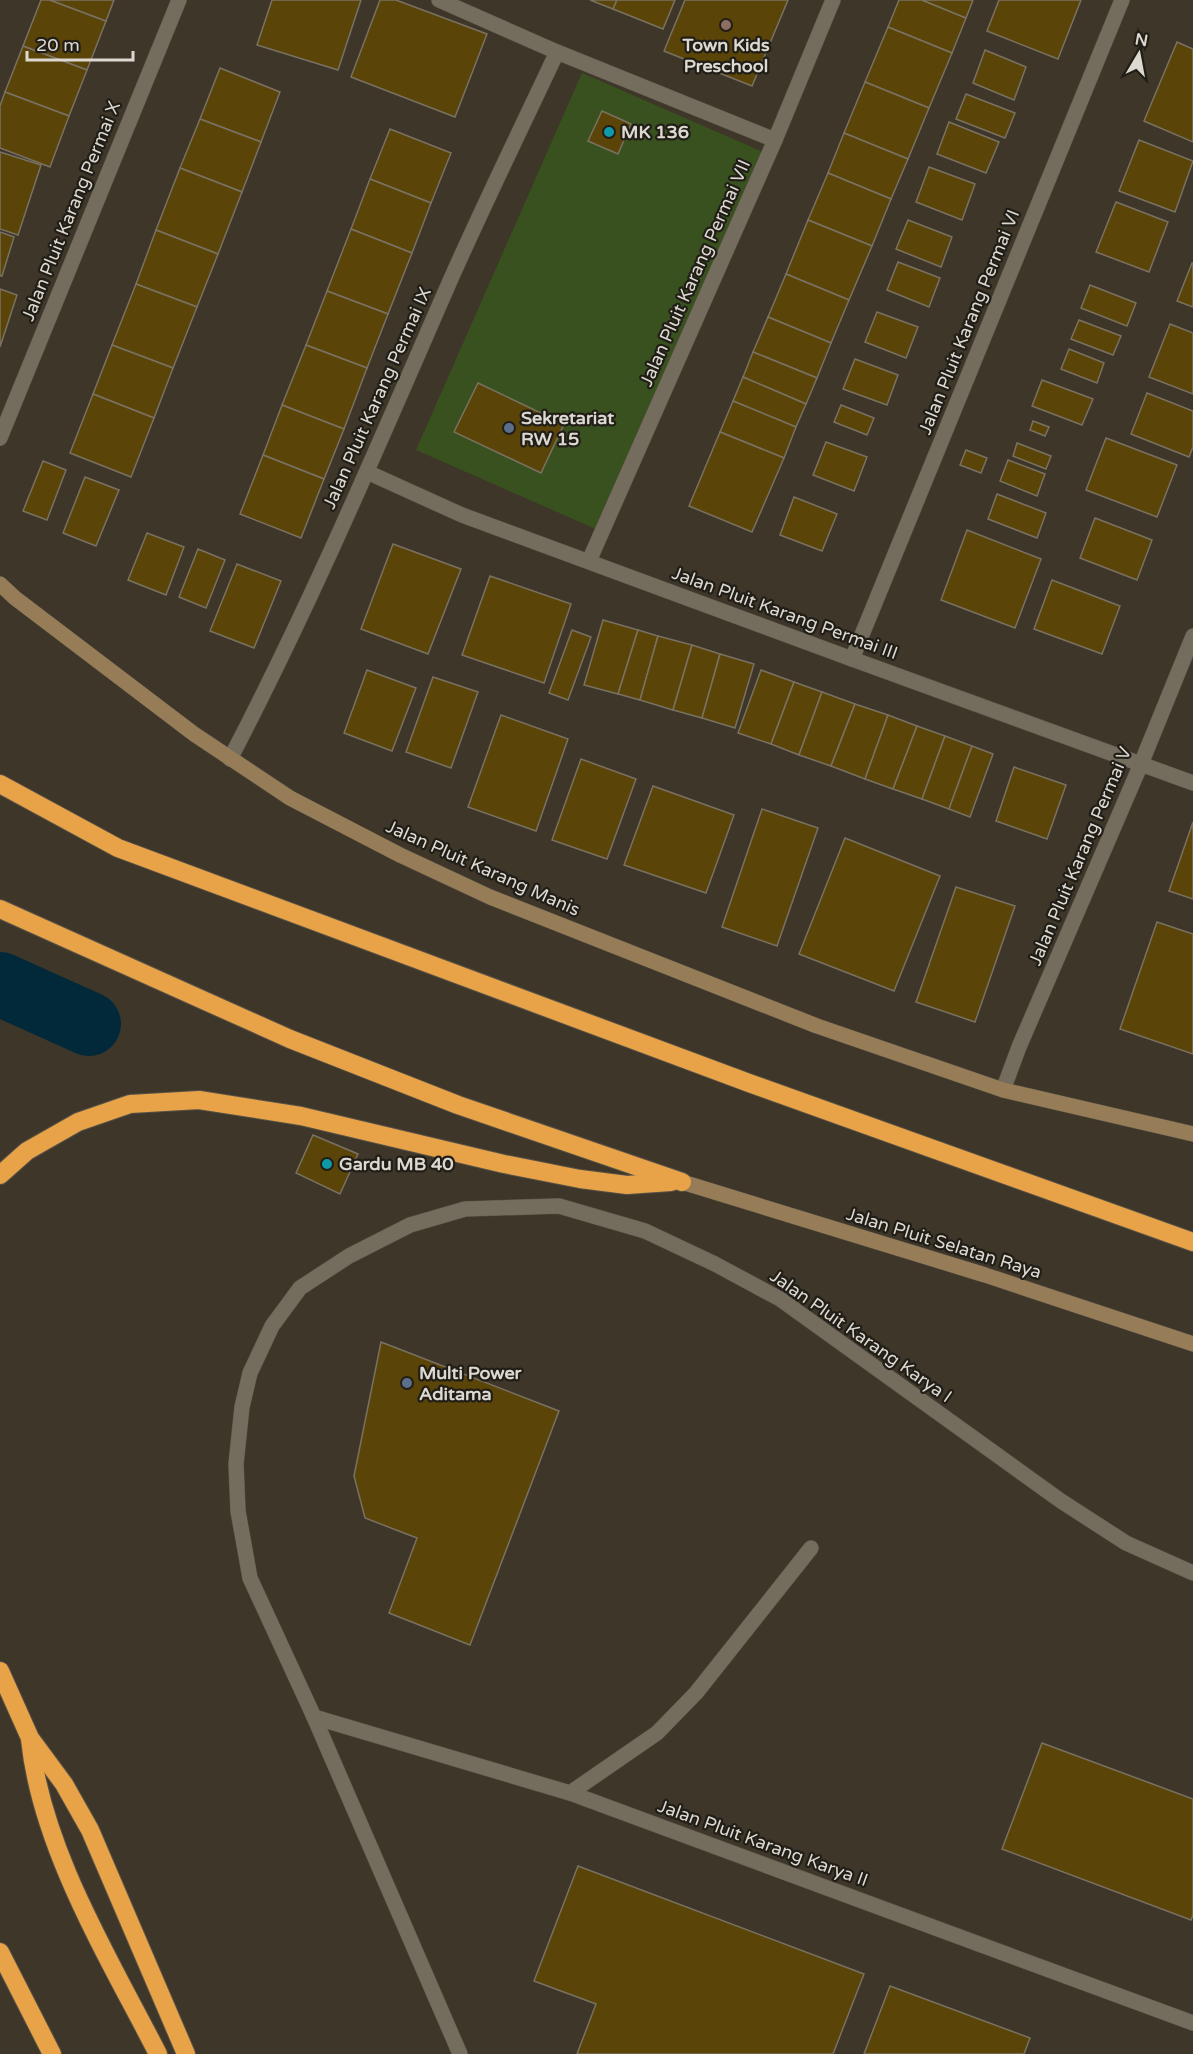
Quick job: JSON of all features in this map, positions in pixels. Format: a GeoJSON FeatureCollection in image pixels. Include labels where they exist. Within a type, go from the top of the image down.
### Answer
{"type":"FeatureCollection","features":[{"type":"Feature","properties":{"kind":"highway"},"geometry":{"type":"LineString","coordinates":[[0,784],[118,848],[761,1087],[1193,1242]]}},
{"type":"Feature","properties":{"kind":"highway"},"geometry":{"type":"LineString","coordinates":[[0,909],[290,1039],[459,1105],[682,1182]]}},
{"type":"Feature","properties":{"kind":"highway"},"geometry":{"type":"LineString","coordinates":[[0,1175],[27,1151],[78,1122],[130,1104],[199,1100],[301,1116],[504,1164],[580,1179],[627,1185],[682,1182]]}},
{"type":"Feature","properties":{"kind":"highway"},"geometry":{"type":"LineString","coordinates":[[0,1671],[30,1738],[64,1784],[90,1830],[186,2054]]}},
{"type":"Feature","properties":{"kind":"highway"},"geometry":{"type":"LineString","coordinates":[[30,1738],[33,1766],[62,1858],[88,1917],[158,2054]]}},
{"type":"Feature","properties":{"kind":"highway"},"geometry":{"type":"LineString","coordinates":[[0,1952],[52,2054]]}},
{"type":"Feature","properties":{"kind":"street","name":"Jalan Pluit Karang Permai X"},"geometry":{"type":"LineString","coordinates":[[0,438],[179,0]]}},
{"type":"Feature","properties":{"kind":"street"},"geometry":{"type":"LineString","coordinates":[[439,0],[557,52],[775,140]]}},
{"type":"Feature","properties":{"kind":"street","name":"Jalan Pluit Karang Permai VII"},"geometry":{"type":"LineString","coordinates":[[589,561],[775,140],[833,0]]}},
{"type":"Feature","properties":{"kind":"street","name":"Jalan Pluit Karang Permai VI"},"geometry":{"type":"LineString","coordinates":[[852,659],[1122,0]]}},
{"type":"Feature","properties":{"kind":"street","name":"Jalan Pluit Karang Permai IX"},"geometry":{"type":"LineString","coordinates":[[230,759],[276,672],[447,288],[557,52]]}},
{"type":"Feature","properties":{"kind":"street","name":"Jalan Pluit Karang Permai III"},"geometry":{"type":"LineString","coordinates":[[367,472],[462,515],[1193,783]]}},
{"type":"Feature","properties":{"kind":"street","name":"Jalan Pluit Karang Manis"},"geometry":{"type":"LineString","coordinates":[[0,584],[15,598],[194,734],[290,798],[400,855],[490,897],[817,1026],[1003,1090],[1193,1134]]}},
{"type":"Feature","properties":{"kind":"street","name":"Jalan Pluit Karang Permai V"},"geometry":{"type":"LineString","coordinates":[[1003,1090],[1019,1047],[1141,764],[1193,636]]}},
{"type":"Feature","properties":{"kind":"street","name":"Jalan Pluit Selatan Raya"},"geometry":{"type":"LineString","coordinates":[[682,1182],[985,1275],[1193,1344]]}},
{"type":"Feature","properties":{"kind":"street","name":"Jalan Pluit Karang Karya I"},"geometry":{"type":"LineString","coordinates":[[460,2054],[314,1717],[250,1578],[238,1511],[236,1464],[242,1407],[250,1372],[272,1326],[300,1288],[349,1256],[410,1225],[465,1209],[559,1206],[645,1231],[715,1264],[780,1299],[1061,1501],[1126,1543],[1193,1573]]}},
{"type":"Feature","properties":{"kind":"street"},"geometry":{"type":"LineString","coordinates":[[570,1793],[657,1733],[696,1693],[811,1548]]}},
{"type":"Feature","properties":{"kind":"street","name":"Jalan Pluit Karang Karya II"},"geometry":{"type":"LineString","coordinates":[[314,1717],[570,1793],[1193,2023]]}},
{"type":"Feature","properties":{"kind":"green space"},"geometry":{"type":"Polygon","coordinates":[[[582,73],[763,152],[598,530],[416,450],[582,73]]]}},
{"type":"Feature","properties":{"kind":"building"},"geometry":{"type":"Polygon","coordinates":[[[41,0],[50,0],[106,21],[87,70],[23,46],[41,0]]]}},
{"type":"Feature","properties":{"kind":"building"},"geometry":{"type":"Polygon","coordinates":[[[50,0],[114,0],[106,21],[50,0]]]}},
{"type":"Feature","properties":{"kind":"building"},"geometry":{"type":"Polygon","coordinates":[[[272,0],[361,0],[338,70],[257,45],[272,0]]]}},
{"type":"Feature","properties":{"kind":"building"},"geometry":{"type":"Polygon","coordinates":[[[380,0],[396,0],[487,34],[455,117],[351,77],[380,0]]]}},
{"type":"Feature","properties":{"kind":"building"},"geometry":{"type":"Polygon","coordinates":[[[590,0],[617,0],[613,9],[590,0]]]}},
{"type":"Feature","properties":{"kind":"building"},"geometry":{"type":"Polygon","coordinates":[[[617,0],[675,0],[663,29],[613,9],[617,0]]]}},
{"type":"Feature","properties":{"kind":"building","name":"Town Kids Preschool"},"geometry":{"type":"Polygon","coordinates":[[[685,0],[788,0],[752,86],[664,51],[685,0]]]}},
{"type":"Feature","properties":{"kind":"building"},"geometry":{"type":"Polygon","coordinates":[[[899,0],[922,0],[966,18],[952,53],[888,27],[899,0]]]}},
{"type":"Feature","properties":{"kind":"building"},"geometry":{"type":"Polygon","coordinates":[[[922,0],[973,0],[966,18],[922,0]]]}},
{"type":"Feature","properties":{"kind":"building"},"geometry":{"type":"Polygon","coordinates":[[[999,0],[1081,0],[1058,59],[987,31],[999,0]]]}},
{"type":"Feature","properties":{"kind":"building"},"geometry":{"type":"Polygon","coordinates":[[[888,27],[952,53],[929,108],[865,82],[888,27]]]}},
{"type":"Feature","properties":{"kind":"building"},"geometry":{"type":"Polygon","coordinates":[[[1177,42],[1193,49],[1193,142],[1144,121],[1177,42]]]}},
{"type":"Feature","properties":{"kind":"building"},"geometry":{"type":"Polygon","coordinates":[[[23,46],[87,70],[69,116],[5,92],[23,46]]]}},
{"type":"Feature","properties":{"kind":"building"},"geometry":{"type":"Polygon","coordinates":[[[985,50],[1026,67],[1014,100],[973,83],[985,50]]]}},
{"type":"Feature","properties":{"kind":"building"},"geometry":{"type":"Polygon","coordinates":[[[220,68],[280,92],[261,142],[200,119],[220,68]]]}},
{"type":"Feature","properties":{"kind":"building"},"geometry":{"type":"Polygon","coordinates":[[[865,82],[929,108],[908,159],[844,133],[865,82]]]}},
{"type":"Feature","properties":{"kind":"building"},"geometry":{"type":"Polygon","coordinates":[[[5,92],[69,116],[50,167],[0,148],[0,106],[5,92]]]}},
{"type":"Feature","properties":{"kind":"building"},"geometry":{"type":"Polygon","coordinates":[[[966,94],[1015,113],[1005,138],[956,119],[966,94]]]}},
{"type":"Feature","properties":{"kind":"building","name":"MK 136"},"geometry":{"type":"Polygon","coordinates":[[[602,111],[631,124],[618,154],[588,141],[602,111]]]}},
{"type":"Feature","properties":{"kind":"building"},"geometry":{"type":"Polygon","coordinates":[[[200,119],[261,142],[242,192],[180,168],[200,119]]]}},
{"type":"Feature","properties":{"kind":"building"},"geometry":{"type":"Polygon","coordinates":[[[949,122],[999,142],[986,173],[937,154],[949,122]]]}},
{"type":"Feature","properties":{"kind":"building"},"geometry":{"type":"Polygon","coordinates":[[[390,129],[451,153],[431,203],[370,179],[390,129]]]}},
{"type":"Feature","properties":{"kind":"building"},"geometry":{"type":"Polygon","coordinates":[[[844,133],[908,159],[891,199],[828,173],[844,133]]]}},
{"type":"Feature","properties":{"kind":"building"},"geometry":{"type":"Polygon","coordinates":[[[1139,140],[1193,161],[1175,212],[1119,191],[1139,140]]]}},
{"type":"Feature","properties":{"kind":"building"},"geometry":{"type":"Polygon","coordinates":[[[0,152],[41,165],[18,235],[0,229],[0,152]]]}},
{"type":"Feature","properties":{"kind":"building"},"geometry":{"type":"Polygon","coordinates":[[[929,167],[975,184],[962,220],[916,202],[929,167]]]}},
{"type":"Feature","properties":{"kind":"building"},"geometry":{"type":"Polygon","coordinates":[[[180,168],[242,192],[218,254],[156,230],[180,168]]]}},
{"type":"Feature","properties":{"kind":"building"},"geometry":{"type":"Polygon","coordinates":[[[828,173],[891,199],[872,246],[808,220],[828,173]]]}},
{"type":"Feature","properties":{"kind":"building"},"geometry":{"type":"Polygon","coordinates":[[[370,179],[431,203],[412,253],[351,229],[370,179]]]}},
{"type":"Feature","properties":{"kind":"building"},"geometry":{"type":"Polygon","coordinates":[[[1116,202],[1168,222],[1149,272],[1096,252],[1116,202]]]}},
{"type":"Feature","properties":{"kind":"building"},"geometry":{"type":"Polygon","coordinates":[[[808,220],[872,246],[849,300],[786,274],[808,220]]]}},
{"type":"Feature","properties":{"kind":"building"},"geometry":{"type":"Polygon","coordinates":[[[908,220],[952,237],[941,267],[896,249],[908,220]]]}},
{"type":"Feature","properties":{"kind":"building"},"geometry":{"type":"Polygon","coordinates":[[[351,229],[412,253],[388,314],[327,291],[351,229]]]}},
{"type":"Feature","properties":{"kind":"building"},"geometry":{"type":"Polygon","coordinates":[[[156,230],[218,254],[197,307],[136,284],[156,230]]]}},
{"type":"Feature","properties":{"kind":"building"},"geometry":{"type":"Polygon","coordinates":[[[0,232],[14,237],[2,276],[0,276],[0,232]]]}},
{"type":"Feature","properties":{"kind":"building"},"geometry":{"type":"Polygon","coordinates":[[[898,262],[940,278],[929,307],[887,290],[898,262]]]}},
{"type":"Feature","properties":{"kind":"building"},"geometry":{"type":"Polygon","coordinates":[[[1193,263],[1193,307],[1177,301],[1193,263]]]}},
{"type":"Feature","properties":{"kind":"building"},"geometry":{"type":"Polygon","coordinates":[[[786,274],[849,300],[831,343],[768,317],[786,274]]]}},
{"type":"Feature","properties":{"kind":"building"},"geometry":{"type":"Polygon","coordinates":[[[136,284],[197,307],[173,368],[112,345],[136,284]]]}},
{"type":"Feature","properties":{"kind":"building"},"geometry":{"type":"Polygon","coordinates":[[[1090,285],[1136,303],[1127,326],[1081,308],[1090,285]]]}},
{"type":"Feature","properties":{"kind":"building"},"geometry":{"type":"Polygon","coordinates":[[[0,289],[17,295],[0,347],[0,289]]]}},
{"type":"Feature","properties":{"kind":"building"},"geometry":{"type":"Polygon","coordinates":[[[327,291],[388,314],[367,368],[306,345],[327,291]]]}},
{"type":"Feature","properties":{"kind":"building"},"geometry":{"type":"Polygon","coordinates":[[[877,312],[918,327],[906,358],[865,342],[877,312]]]}},
{"type":"Feature","properties":{"kind":"building"},"geometry":{"type":"Polygon","coordinates":[[[768,317],[831,343],[817,378],[753,352],[768,317]]]}},
{"type":"Feature","properties":{"kind":"building"},"geometry":{"type":"Polygon","coordinates":[[[1079,320],[1121,336],[1113,355],[1071,339],[1079,320]]]}},
{"type":"Feature","properties":{"kind":"building"},"geometry":{"type":"Polygon","coordinates":[[[1170,324],[1193,333],[1193,394],[1149,377],[1170,324]]]}},
{"type":"Feature","properties":{"kind":"building"},"geometry":{"type":"Polygon","coordinates":[[[112,345],[173,368],[154,418],[93,394],[112,345]]]}},
{"type":"Feature","properties":{"kind":"building"},"geometry":{"type":"Polygon","coordinates":[[[306,345],[367,368],[344,429],[282,405],[306,345]]]}},
{"type":"Feature","properties":{"kind":"building"},"geometry":{"type":"Polygon","coordinates":[[[1069,349],[1104,363],[1097,383],[1061,369],[1069,349]]]}},
{"type":"Feature","properties":{"kind":"building"},"geometry":{"type":"Polygon","coordinates":[[[753,352],[817,378],[806,404],[743,377],[753,352]]]}},
{"type":"Feature","properties":{"kind":"building"},"geometry":{"type":"Polygon","coordinates":[[[855,359],[898,375],[887,405],[843,389],[855,359]]]}},
{"type":"Feature","properties":{"kind":"building"},"geometry":{"type":"Polygon","coordinates":[[[743,377],[806,404],[796,427],[733,401],[743,377]]]}},
{"type":"Feature","properties":{"kind":"building"},"geometry":{"type":"Polygon","coordinates":[[[1042,380],[1093,399],[1082,425],[1032,406],[1042,380]]]}},
{"type":"Feature","properties":{"kind":"building","name":"Sekretariat RW 15"},"geometry":{"type":"Polygon","coordinates":[[[478,383],[564,424],[541,473],[454,432],[478,383]]]}},
{"type":"Feature","properties":{"kind":"building"},"geometry":{"type":"Polygon","coordinates":[[[1147,393],[1193,411],[1193,447],[1189,457],[1131,434],[1147,393]]]}},
{"type":"Feature","properties":{"kind":"building"},"geometry":{"type":"Polygon","coordinates":[[[93,394],[154,418],[131,477],[70,453],[93,394]]]}},
{"type":"Feature","properties":{"kind":"building"},"geometry":{"type":"Polygon","coordinates":[[[733,401],[796,427],[784,458],[720,432],[733,401]]]}},
{"type":"Feature","properties":{"kind":"building"},"geometry":{"type":"Polygon","coordinates":[[[282,405],[344,429],[324,479],[263,455],[282,405]]]}},
{"type":"Feature","properties":{"kind":"building"},"geometry":{"type":"Polygon","coordinates":[[[841,405],[874,418],[867,435],[834,422],[841,405]]]}},
{"type":"Feature","properties":{"kind":"building"},"geometry":{"type":"Polygon","coordinates":[[[1033,421],[1049,427],[1045,436],[1030,430],[1033,421]]]}},
{"type":"Feature","properties":{"kind":"building"},"geometry":{"type":"Polygon","coordinates":[[[720,432],[784,458],[752,532],[689,506],[720,432]]]}},
{"type":"Feature","properties":{"kind":"building"},"geometry":{"type":"Polygon","coordinates":[[[1106,438],[1177,465],[1157,517],[1086,490],[1106,438]]]}},
{"type":"Feature","properties":{"kind":"building"},"geometry":{"type":"Polygon","coordinates":[[[826,442],[867,457],[854,491],[813,475],[826,442]]]}},
{"type":"Feature","properties":{"kind":"building"},"geometry":{"type":"Polygon","coordinates":[[[1017,443],[1051,456],[1046,469],[1013,456],[1017,443]]]}},
{"type":"Feature","properties":{"kind":"building"},"geometry":{"type":"Polygon","coordinates":[[[966,450],[987,458],[981,473],[960,465],[966,450]]]}},
{"type":"Feature","properties":{"kind":"building"},"geometry":{"type":"Polygon","coordinates":[[[263,455],[324,479],[301,538],[240,514],[263,455]]]}},
{"type":"Feature","properties":{"kind":"building"},"geometry":{"type":"Polygon","coordinates":[[[1008,460],[1045,474],[1037,496],[1000,481],[1008,460]]]}},
{"type":"Feature","properties":{"kind":"building"},"geometry":{"type":"Polygon","coordinates":[[[43,461],[66,470],[47,520],[23,511],[43,461]]]}},
{"type":"Feature","properties":{"kind":"building"},"geometry":{"type":"Polygon","coordinates":[[[85,477],[119,490],[96,546],[63,533],[85,477]]]}},
{"type":"Feature","properties":{"kind":"building"},"geometry":{"type":"Polygon","coordinates":[[[997,494],[1046,513],[1037,538],[988,519],[997,494]]]}},
{"type":"Feature","properties":{"kind":"building"},"geometry":{"type":"Polygon","coordinates":[[[794,497],[837,514],[822,551],[780,535],[794,497]]]}},
{"type":"Feature","properties":{"kind":"building"},"geometry":{"type":"Polygon","coordinates":[[[1095,518],[1152,540],[1137,580],[1080,558],[1095,518]]]}},
{"type":"Feature","properties":{"kind":"building"},"geometry":{"type":"Polygon","coordinates":[[[967,530],[1041,559],[1015,628],[941,600],[967,530]]]}},
{"type":"Feature","properties":{"kind":"building"},"geometry":{"type":"Polygon","coordinates":[[[147,533],[184,547],[166,595],[128,580],[147,533]]]}},
{"type":"Feature","properties":{"kind":"building"},"geometry":{"type":"Polygon","coordinates":[[[393,544],[461,569],[428,654],[361,629],[393,544]]]}},
{"type":"Feature","properties":{"kind":"building"},"geometry":{"type":"Polygon","coordinates":[[[198,549],[225,560],[206,608],[179,597],[198,549]]]}},
{"type":"Feature","properties":{"kind":"building"},"geometry":{"type":"Polygon","coordinates":[[[237,564],[281,581],[254,648],[210,631],[237,564]]]}},
{"type":"Feature","properties":{"kind":"building"},"geometry":{"type":"Polygon","coordinates":[[[490,576],[571,604],[544,683],[462,655],[490,576]]]}},
{"type":"Feature","properties":{"kind":"building"},"geometry":{"type":"Polygon","coordinates":[[[1052,580],[1120,606],[1102,654],[1034,629],[1052,580]]]}},
{"type":"Feature","properties":{"kind":"building"},"geometry":{"type":"Polygon","coordinates":[[[603,620],[638,630],[618,694],[584,685],[603,620]]]}},
{"type":"Feature","properties":{"kind":"building"},"geometry":{"type":"Polygon","coordinates":[[[572,630],[591,637],[568,700],[549,693],[572,630]]]}},
{"type":"Feature","properties":{"kind":"building"},"geometry":{"type":"Polygon","coordinates":[[[638,630],[658,636],[640,700],[618,694],[638,630]]]}},
{"type":"Feature","properties":{"kind":"building"},"geometry":{"type":"Polygon","coordinates":[[[658,636],[692,645],[673,710],[640,700],[658,636]]]}},
{"type":"Feature","properties":{"kind":"building"},"geometry":{"type":"Polygon","coordinates":[[[692,645],[720,654],[702,718],[673,710],[692,645]]]}},
{"type":"Feature","properties":{"kind":"building"},"geometry":{"type":"Polygon","coordinates":[[[720,654],[754,664],[735,728],[702,718],[720,654]]]}},
{"type":"Feature","properties":{"kind":"building"},"geometry":{"type":"Polygon","coordinates":[[[367,670],[416,688],[392,751],[344,733],[367,670]]]}},
{"type":"Feature","properties":{"kind":"building"},"geometry":{"type":"Polygon","coordinates":[[[761,670],[794,682],[771,744],[738,733],[761,670]]]}},
{"type":"Feature","properties":{"kind":"building"},"geometry":{"type":"Polygon","coordinates":[[[433,677],[478,692],[451,768],[406,752],[433,677]]]}},
{"type":"Feature","properties":{"kind":"building"},"geometry":{"type":"Polygon","coordinates":[[[794,682],[822,692],[799,755],[771,744],[794,682]]]}},
{"type":"Feature","properties":{"kind":"building"},"geometry":{"type":"Polygon","coordinates":[[[822,692],[855,704],[831,766],[799,755],[822,692]]]}},
{"type":"Feature","properties":{"kind":"building"},"geometry":{"type":"Polygon","coordinates":[[[855,704],[888,715],[865,779],[831,766],[855,704]]]}},
{"type":"Feature","properties":{"kind":"building"},"geometry":{"type":"Polygon","coordinates":[[[501,715],[568,739],[536,831],[468,807],[501,715]]]}},
{"type":"Feature","properties":{"kind":"building"},"geometry":{"type":"Polygon","coordinates":[[[888,715],[917,726],[893,789],[865,779],[888,715]]]}},
{"type":"Feature","properties":{"kind":"building"},"geometry":{"type":"Polygon","coordinates":[[[917,726],[945,736],[922,799],[893,789],[917,726]]]}},
{"type":"Feature","properties":{"kind":"building"},"geometry":{"type":"Polygon","coordinates":[[[945,736],[972,746],[949,809],[922,799],[945,736]]]}},
{"type":"Feature","properties":{"kind":"building"},"geometry":{"type":"Polygon","coordinates":[[[972,746],[993,754],[970,817],[949,809],[972,746]]]}},
{"type":"Feature","properties":{"kind":"building"},"geometry":{"type":"Polygon","coordinates":[[[581,759],[636,779],[607,859],[552,840],[581,759]]]}},
{"type":"Feature","properties":{"kind":"building"},"geometry":{"type":"Polygon","coordinates":[[[1014,767],[1066,785],[1047,839],[996,821],[1014,767]]]}},
{"type":"Feature","properties":{"kind":"building"},"geometry":{"type":"Polygon","coordinates":[[[653,786],[734,815],[706,893],[624,865],[653,786]]]}},
{"type":"Feature","properties":{"kind":"building"},"geometry":{"type":"Polygon","coordinates":[[[762,809],[818,828],[777,946],[722,927],[762,809]]]}},
{"type":"Feature","properties":{"kind":"building"},"geometry":{"type":"Polygon","coordinates":[[[1193,822],[1193,899],[1169,891],[1193,822]]]}},
{"type":"Feature","properties":{"kind":"building"},"geometry":{"type":"Polygon","coordinates":[[[845,838],[940,876],[894,991],[799,954],[845,838]]]}},
{"type":"Feature","properties":{"kind":"building"},"geometry":{"type":"Polygon","coordinates":[[[956,887],[1015,906],[975,1022],[916,1002],[956,887]]]}},
{"type":"Feature","properties":{"kind":"building"},"geometry":{"type":"Polygon","coordinates":[[[1157,922],[1193,934],[1193,1054],[1120,1029],[1157,922]]]}},
{"type":"Feature","properties":{"kind":"building","name":"Gardu MB 40"},"geometry":{"type":"Polygon","coordinates":[[[313,1135],[358,1154],[340,1194],[296,1173],[313,1135]]]}},
{"type":"Feature","properties":{"kind":"building"},"geometry":{"type":"Polygon","coordinates":[[[381,1342],[559,1411],[470,1645],[389,1613],[417,1538],[365,1518],[354,1476],[381,1342]]]}},
{"type":"Feature","properties":{"kind":"building"},"geometry":{"type":"Polygon","coordinates":[[[1042,1743],[1193,1799],[1193,1915],[1191,1920],[1002,1849],[1042,1743]]]}},
{"type":"Feature","properties":{"kind":"building"},"geometry":{"type":"Polygon","coordinates":[[[578,1866],[864,1974],[833,2054],[577,2054],[596,2004],[534,1981],[578,1866]]]}},
{"type":"Feature","properties":{"kind":"building"},"geometry":{"type":"Polygon","coordinates":[[[890,1986],[1030,2038],[1024,2054],[864,2054],[890,1986]]]}},
{"type":"Feature","properties":{"kind":"waterway"},"geometry":{"type":"LineString","coordinates":[[0,984],[89,1024]]}},
{"type":"Feature","properties":{"kind":"place","name":"Town Kids Preschool"},"geometry":{"type":"Point","coordinates":[726,25]}},
{"type":"Feature","properties":{"kind":"place","name":"MK 136"},"geometry":{"type":"Point","coordinates":[609,132]}},
{"type":"Feature","properties":{"kind":"place","name":"Sekretariat RW 15"},"geometry":{"type":"Point","coordinates":[509,428]}},
{"type":"Feature","properties":{"kind":"place","name":"Gardu MB 40"},"geometry":{"type":"Point","coordinates":[327,1164]}},
{"type":"Feature","properties":{"kind":"place","name":"Multi Power Aditama"},"geometry":{"type":"Point","coordinates":[407,1383]}}]}
